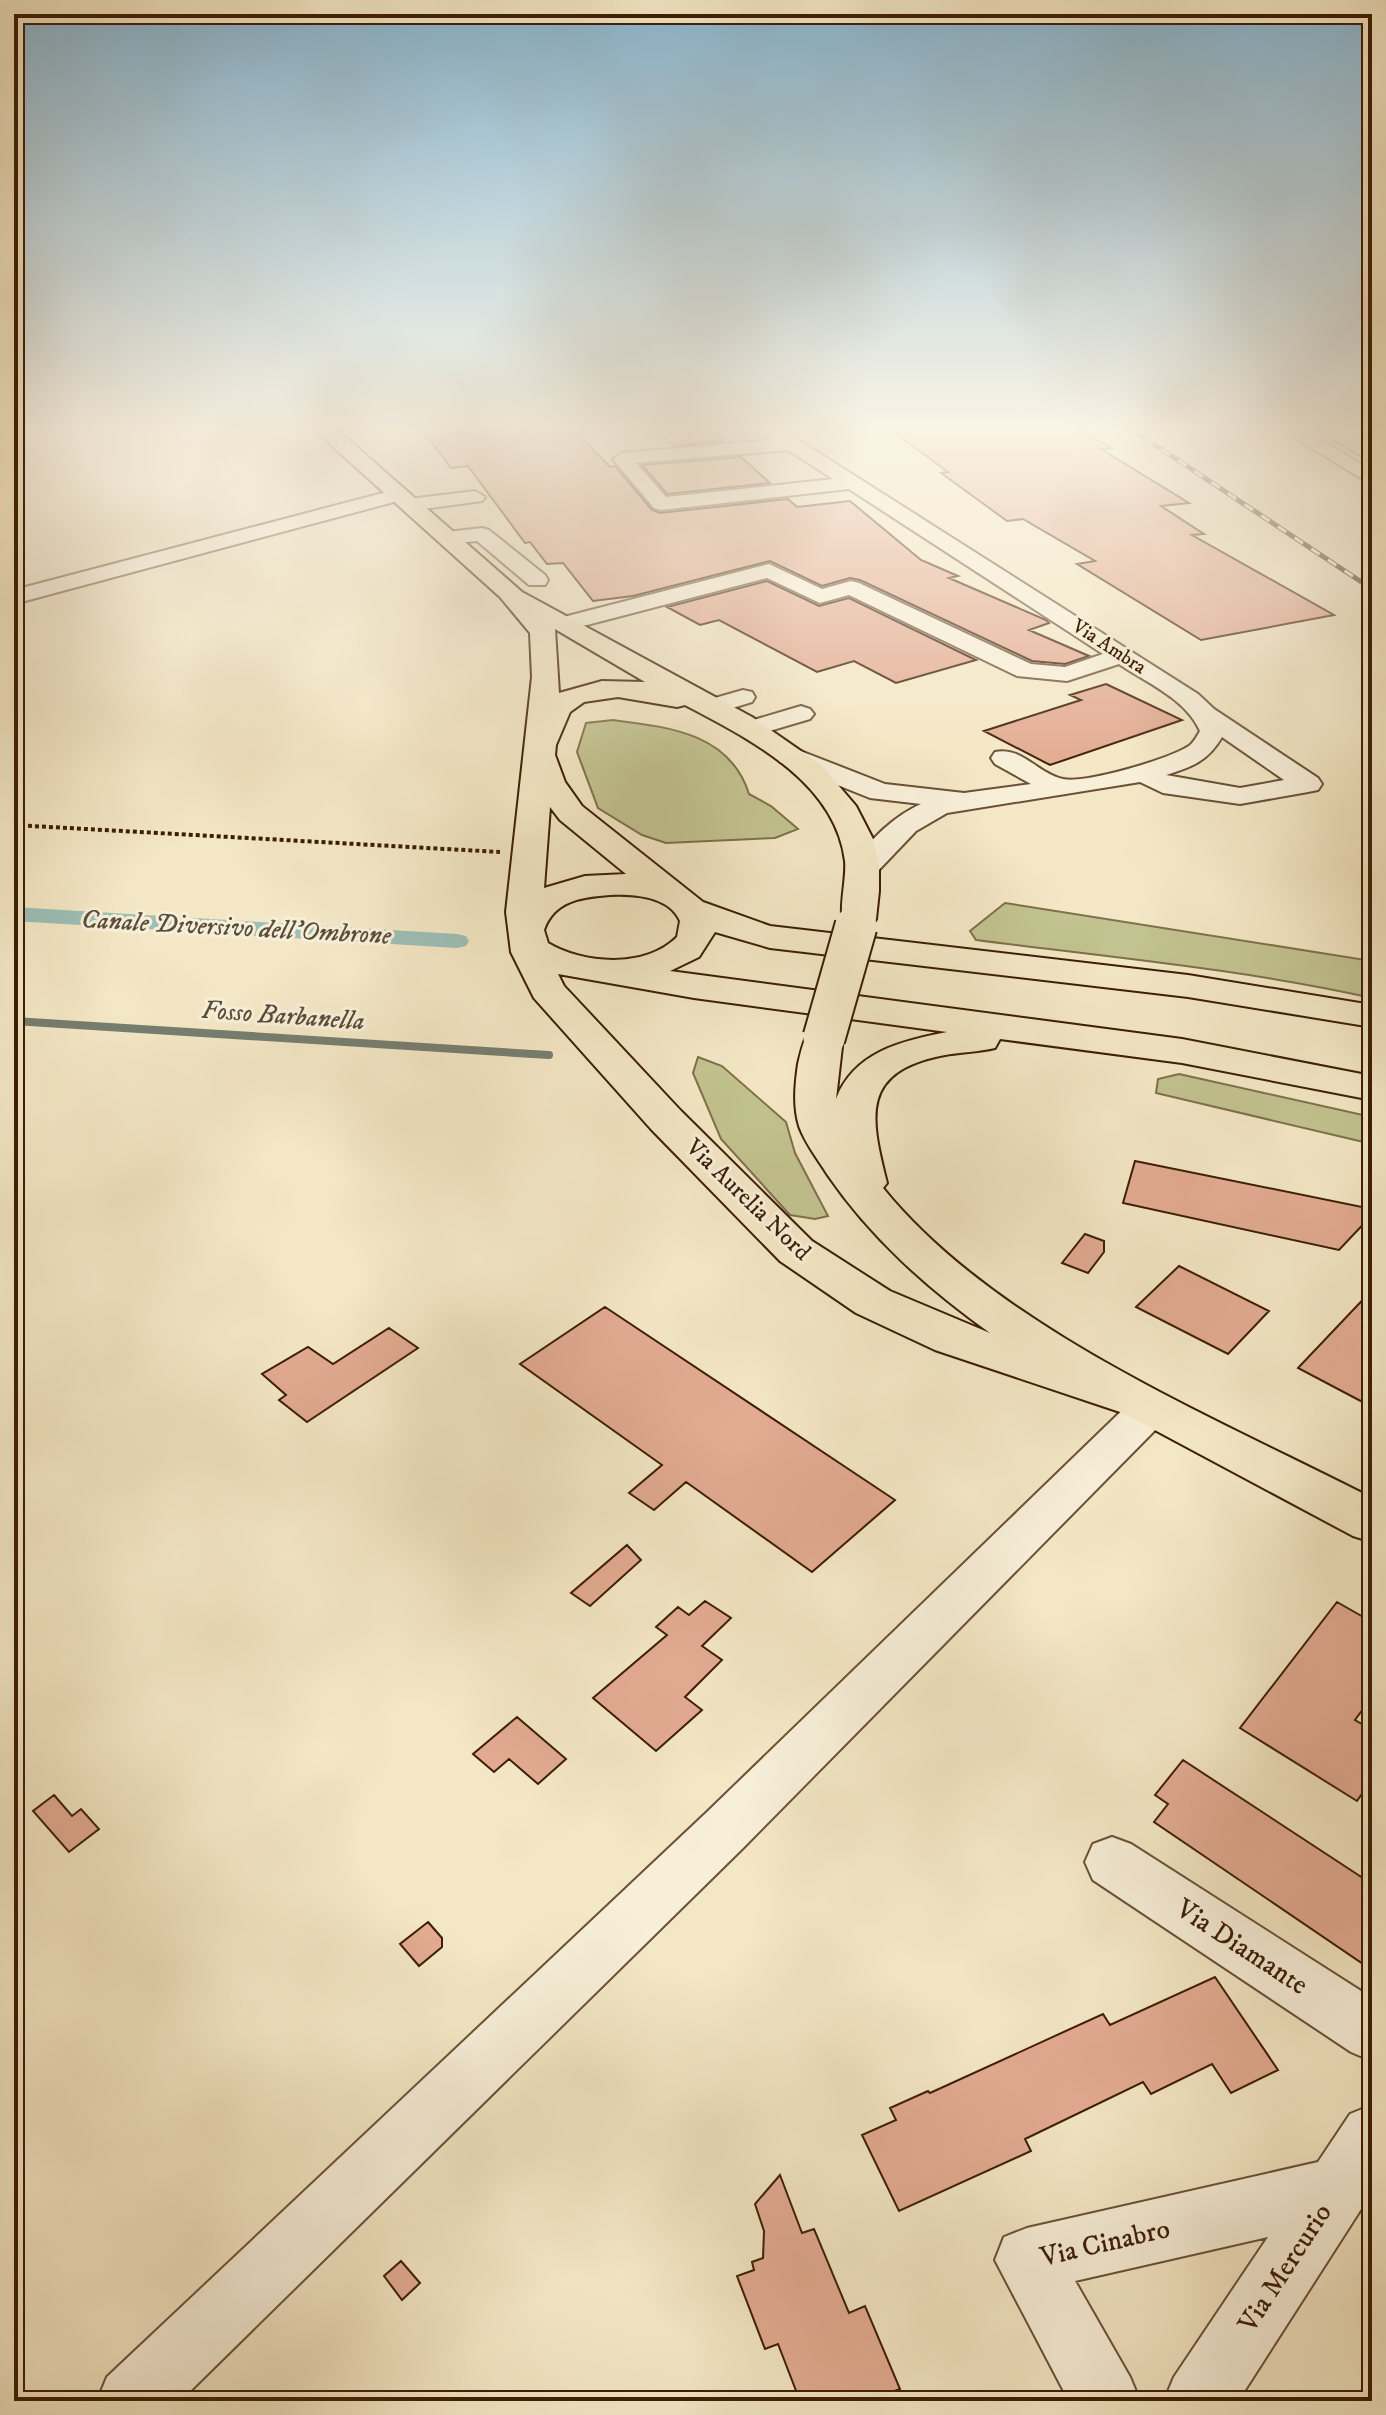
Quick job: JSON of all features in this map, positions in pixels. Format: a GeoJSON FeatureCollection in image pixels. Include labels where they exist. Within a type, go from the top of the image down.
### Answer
{"type":"FeatureCollection","features":[{"type":"Feature","properties":{"kind":"main road","name":"Via Aurelia Nord"},"geometry":{"type":"LineString","coordinates":[[449,540],[504,588],[543,632],[546,647],[540,748],[524,912],[529,952],[547,990],[666,1120],[796,1251],[873,1302],[952,1338],[1147,1404]]}},
{"type":"Feature","properties":{"kind":"main road","name":"Via Aurelia Nord"},"geometry":{"type":"LineString","coordinates":[[504,588],[710,707],[745,717],[816,778],[844,812],[858,840],[865,887],[816,1072],[816,1107],[821,1128],[870,1204],[929,1262],[1023,1333],[1147,1404],[1372,1522]]}},
{"type":"Feature","properties":{"kind":"main road"},"geometry":{"type":"LineString","coordinates":[[603,690],[630,673],[630,667],[622,657]]}},
{"type":"Feature","properties":{"kind":"main road"},"geometry":{"type":"LineString","coordinates":[[619,972],[664,963],[681,954],[698,932],[698,920],[684,903],[571,813],[559,798],[545,771],[540,748],[560,706],[575,696],[603,690],[631,689],[664,694],[745,717]]}},
{"type":"Feature","properties":{"kind":"main road"},"geometry":{"type":"LineString","coordinates":[[1372,1016],[1188,986],[770,937],[742,930],[642,886],[611,884],[579,888],[545,901],[527,922],[526,933],[530,944],[555,962],[574,968],[619,972],[694,987],[1149,1046],[1372,1088]]}},
{"type":"Feature","properties":{"kind":"main road"},"geometry":{"type":"LineString","coordinates":[[870,1204],[854,1139],[855,1100],[867,1079],[895,1059],[922,1047],[961,1041],[1020,1039],[1149,1046]]}},
{"type":"Feature","properties":{"kind":"street"},"geometry":{"type":"LineString","coordinates":[[14,597],[244,540]]}},
{"type":"Feature","properties":{"kind":"street"},"geometry":{"type":"LineString","coordinates":[[489,540],[537,580],[504,588]]}},
{"type":"Feature","properties":{"kind":"street","name":"Via Ambra"},"geometry":{"type":"LineString","coordinates":[[943,540],[1189,699],[1205,714],[1308,784],[1240,796],[1163,785],[1145,773]]}},
{"type":"Feature","properties":{"kind":"street"},"geometry":{"type":"LineString","coordinates":[[564,624],[769,571],[820,596],[851,588],[1026,671],[1067,674],[1132,661]]}},
{"type":"Feature","properties":{"kind":"street"},"geometry":{"type":"LineString","coordinates":[[1051,695],[1132,661]]}},
{"type":"Feature","properties":{"kind":"street"},"geometry":{"type":"LineString","coordinates":[[745,717],[801,714]]}},
{"type":"Feature","properties":{"kind":"street"},"geometry":{"type":"LineString","coordinates":[[844,812],[887,815],[1145,773],[1177,764],[1207,746],[1213,731],[1205,714]]}},
{"type":"Feature","properties":{"kind":"street"},"geometry":{"type":"LineString","coordinates":[[789,756],[865,787],[948,804]]}},
{"type":"Feature","properties":{"kind":"street"},"geometry":{"type":"LineString","coordinates":[[1004,758],[1057,787]]}},
{"type":"Feature","properties":{"kind":"street"},"geometry":{"type":"LineString","coordinates":[[844,812],[866,800],[905,795]]}},
{"type":"Feature","properties":{"kind":"street"},"geometry":{"type":"LineString","coordinates":[[864,869],[896,833],[948,804]]}},
{"type":"Feature","properties":{"kind":"street"},"geometry":{"type":"LineString","coordinates":[[131,2401],[725,1830],[1147,1404]]}},
{"type":"Feature","properties":{"kind":"street","name":"Via Diamante"},"geometry":{"type":"LineString","coordinates":[[1112,1862],[1372,2032]]}},
{"type":"Feature","properties":{"kind":"street","name":"Via Mercurio"},"geometry":{"type":"LineString","coordinates":[[1198,2401],[1372,2136]]}},
{"type":"Feature","properties":{"kind":"street","name":"Via Cinabro"},"geometry":{"type":"LineString","coordinates":[[1106,2401],[1027,2260],[1337,2189]]}},
{"type":"Feature","properties":{"kind":"path"},"geometry":{"type":"LineString","coordinates":[[14,825],[439,847],[530,856]]}},
{"type":"Feature","properties":{"kind":"green space"},"geometry":{"type":"Polygon","coordinates":[[[613,720],[675,730],[712,746],[740,774],[749,794],[771,806],[798,829],[775,838],[666,843],[642,835],[598,808],[577,752],[586,723],[613,720]]]}},
{"type":"Feature","properties":{"kind":"green space"},"geometry":{"type":"Polygon","coordinates":[[[1005,903],[1372,961],[1372,998],[1224,971],[976,940],[970,931],[1005,903]]]}},
{"type":"Feature","properties":{"kind":"green space"},"geometry":{"type":"Polygon","coordinates":[[[698,1057],[722,1066],[786,1122],[795,1153],[828,1216],[815,1219],[790,1215],[721,1139],[693,1073],[698,1057]]]}},
{"type":"Feature","properties":{"kind":"green space"},"geometry":{"type":"Polygon","coordinates":[[[1179,1074],[1372,1117],[1372,1144],[1156,1093],[1158,1079],[1179,1074]]]}},
{"type":"Feature","properties":{"kind":"building"},"geometry":{"type":"Polygon","coordinates":[[[523,540],[897,540],[921,560],[958,576],[949,578],[1049,623],[1029,630],[1089,656],[1065,664],[1032,661],[860,580],[850,578],[822,586],[770,561],[633,596],[593,601],[563,563],[547,564],[530,542],[525,543],[523,540]]]}},
{"type":"Feature","properties":{"kind":"building"},"geometry":{"type":"Polygon","coordinates":[[[1058,540],[1200,540],[1334,615],[1201,640],[1077,564],[1095,561],[1058,540]]]}},
{"type":"Feature","properties":{"kind":"building"},"geometry":{"type":"Polygon","coordinates":[[[767,581],[819,606],[849,598],[976,660],[896,683],[854,661],[817,672],[719,620],[700,625],[667,607],[767,581]]]}},
{"type":"Feature","properties":{"kind":"building"},"geometry":{"type":"Polygon","coordinates":[[[1106,684],[1182,720],[1050,765],[984,731],[1081,700],[1070,695],[1106,684]]]}},
{"type":"Feature","properties":{"kind":"building"},"geometry":{"type":"Polygon","coordinates":[[[1135,1161],[1372,1209],[1372,1215],[1339,1250],[1123,1203],[1135,1161]]]}},
{"type":"Feature","properties":{"kind":"building"},"geometry":{"type":"Polygon","coordinates":[[[1085,1234],[1104,1241],[1104,1252],[1088,1273],[1062,1263],[1085,1234]]]}},
{"type":"Feature","properties":{"kind":"building"},"geometry":{"type":"Polygon","coordinates":[[[1179,1266],[1269,1311],[1228,1354],[1136,1307],[1179,1266]]]}},
{"type":"Feature","properties":{"kind":"building"},"geometry":{"type":"Polygon","coordinates":[[[1372,1290],[1372,1407],[1298,1368],[1372,1290]]]}},
{"type":"Feature","properties":{"kind":"building"},"geometry":{"type":"Polygon","coordinates":[[[605,1307],[895,1500],[812,1572],[686,1482],[654,1510],[629,1493],[662,1465],[520,1364],[605,1307]]]}},
{"type":"Feature","properties":{"kind":"building"},"geometry":{"type":"Polygon","coordinates":[[[389,1328],[418,1348],[307,1422],[279,1400],[286,1395],[262,1374],[308,1347],[333,1364],[389,1328]]]}},
{"type":"Feature","properties":{"kind":"building"},"geometry":{"type":"Polygon","coordinates":[[[627,1545],[641,1560],[590,1606],[571,1593],[627,1545]]]}},
{"type":"Feature","properties":{"kind":"building"},"geometry":{"type":"Polygon","coordinates":[[[705,1601],[731,1618],[702,1646],[722,1660],[685,1697],[702,1710],[656,1751],[593,1698],[667,1635],[656,1627],[678,1607],[689,1615],[705,1601]]]}},
{"type":"Feature","properties":{"kind":"building"},"geometry":{"type":"Polygon","coordinates":[[[1337,1602],[1372,1622],[1372,1697],[1355,1720],[1372,1730],[1372,1779],[1357,1801],[1240,1728],[1337,1602]]]}},
{"type":"Feature","properties":{"kind":"building"},"geometry":{"type":"Polygon","coordinates":[[[517,1717],[566,1759],[538,1784],[509,1759],[494,1772],[473,1754],[517,1717]]]}},
{"type":"Feature","properties":{"kind":"building"},"geometry":{"type":"Polygon","coordinates":[[[1183,1760],[1372,1884],[1372,1970],[1154,1822],[1168,1804],[1155,1795],[1183,1760]]]}},
{"type":"Feature","properties":{"kind":"building"},"geometry":{"type":"Polygon","coordinates":[[[54,1795],[72,1816],[81,1809],[99,1829],[69,1852],[33,1811],[54,1795]]]}},
{"type":"Feature","properties":{"kind":"building"},"geometry":{"type":"Polygon","coordinates":[[[428,1922],[442,1938],[442,1947],[419,1966],[400,1944],[428,1922]]]}},
{"type":"Feature","properties":{"kind":"building"},"geometry":{"type":"Polygon","coordinates":[[[1215,1977],[1278,2070],[1231,2093],[1212,2064],[1151,2094],[1143,2082],[1025,2139],[1031,2151],[899,2211],[862,2135],[896,2120],[890,2108],[928,2091],[930,2093],[1103,2014],[1110,2025],[1215,1977]]]}},
{"type":"Feature","properties":{"kind":"building"},"geometry":{"type":"Polygon","coordinates":[[[780,2175],[802,2233],[814,2229],[849,2313],[865,2306],[900,2389],[883,2395],[886,2401],[800,2401],[778,2344],[765,2349],[737,2276],[754,2270],[752,2262],[763,2258],[764,2231],[755,2204],[780,2175]]]}},
{"type":"Feature","properties":{"kind":"building"},"geometry":{"type":"Polygon","coordinates":[[[401,2261],[420,2283],[402,2300],[384,2276],[401,2261]]]}},
{"type":"Feature","properties":{"kind":"waterway","name":"Canale Diversivo dell'Ombrone"},"geometry":{"type":"LineString","coordinates":[[14,914],[457,941]]}},
{"type":"Feature","properties":{"kind":"waterway","name":"Fosso Barbanella"},"geometry":{"type":"LineString","coordinates":[[14,1021],[549,1055]]}},
{"type":"Feature","properties":{"kind":"railway"},"geometry":{"type":"LineString","coordinates":[[1298,540],[1372,589]]}}]}
